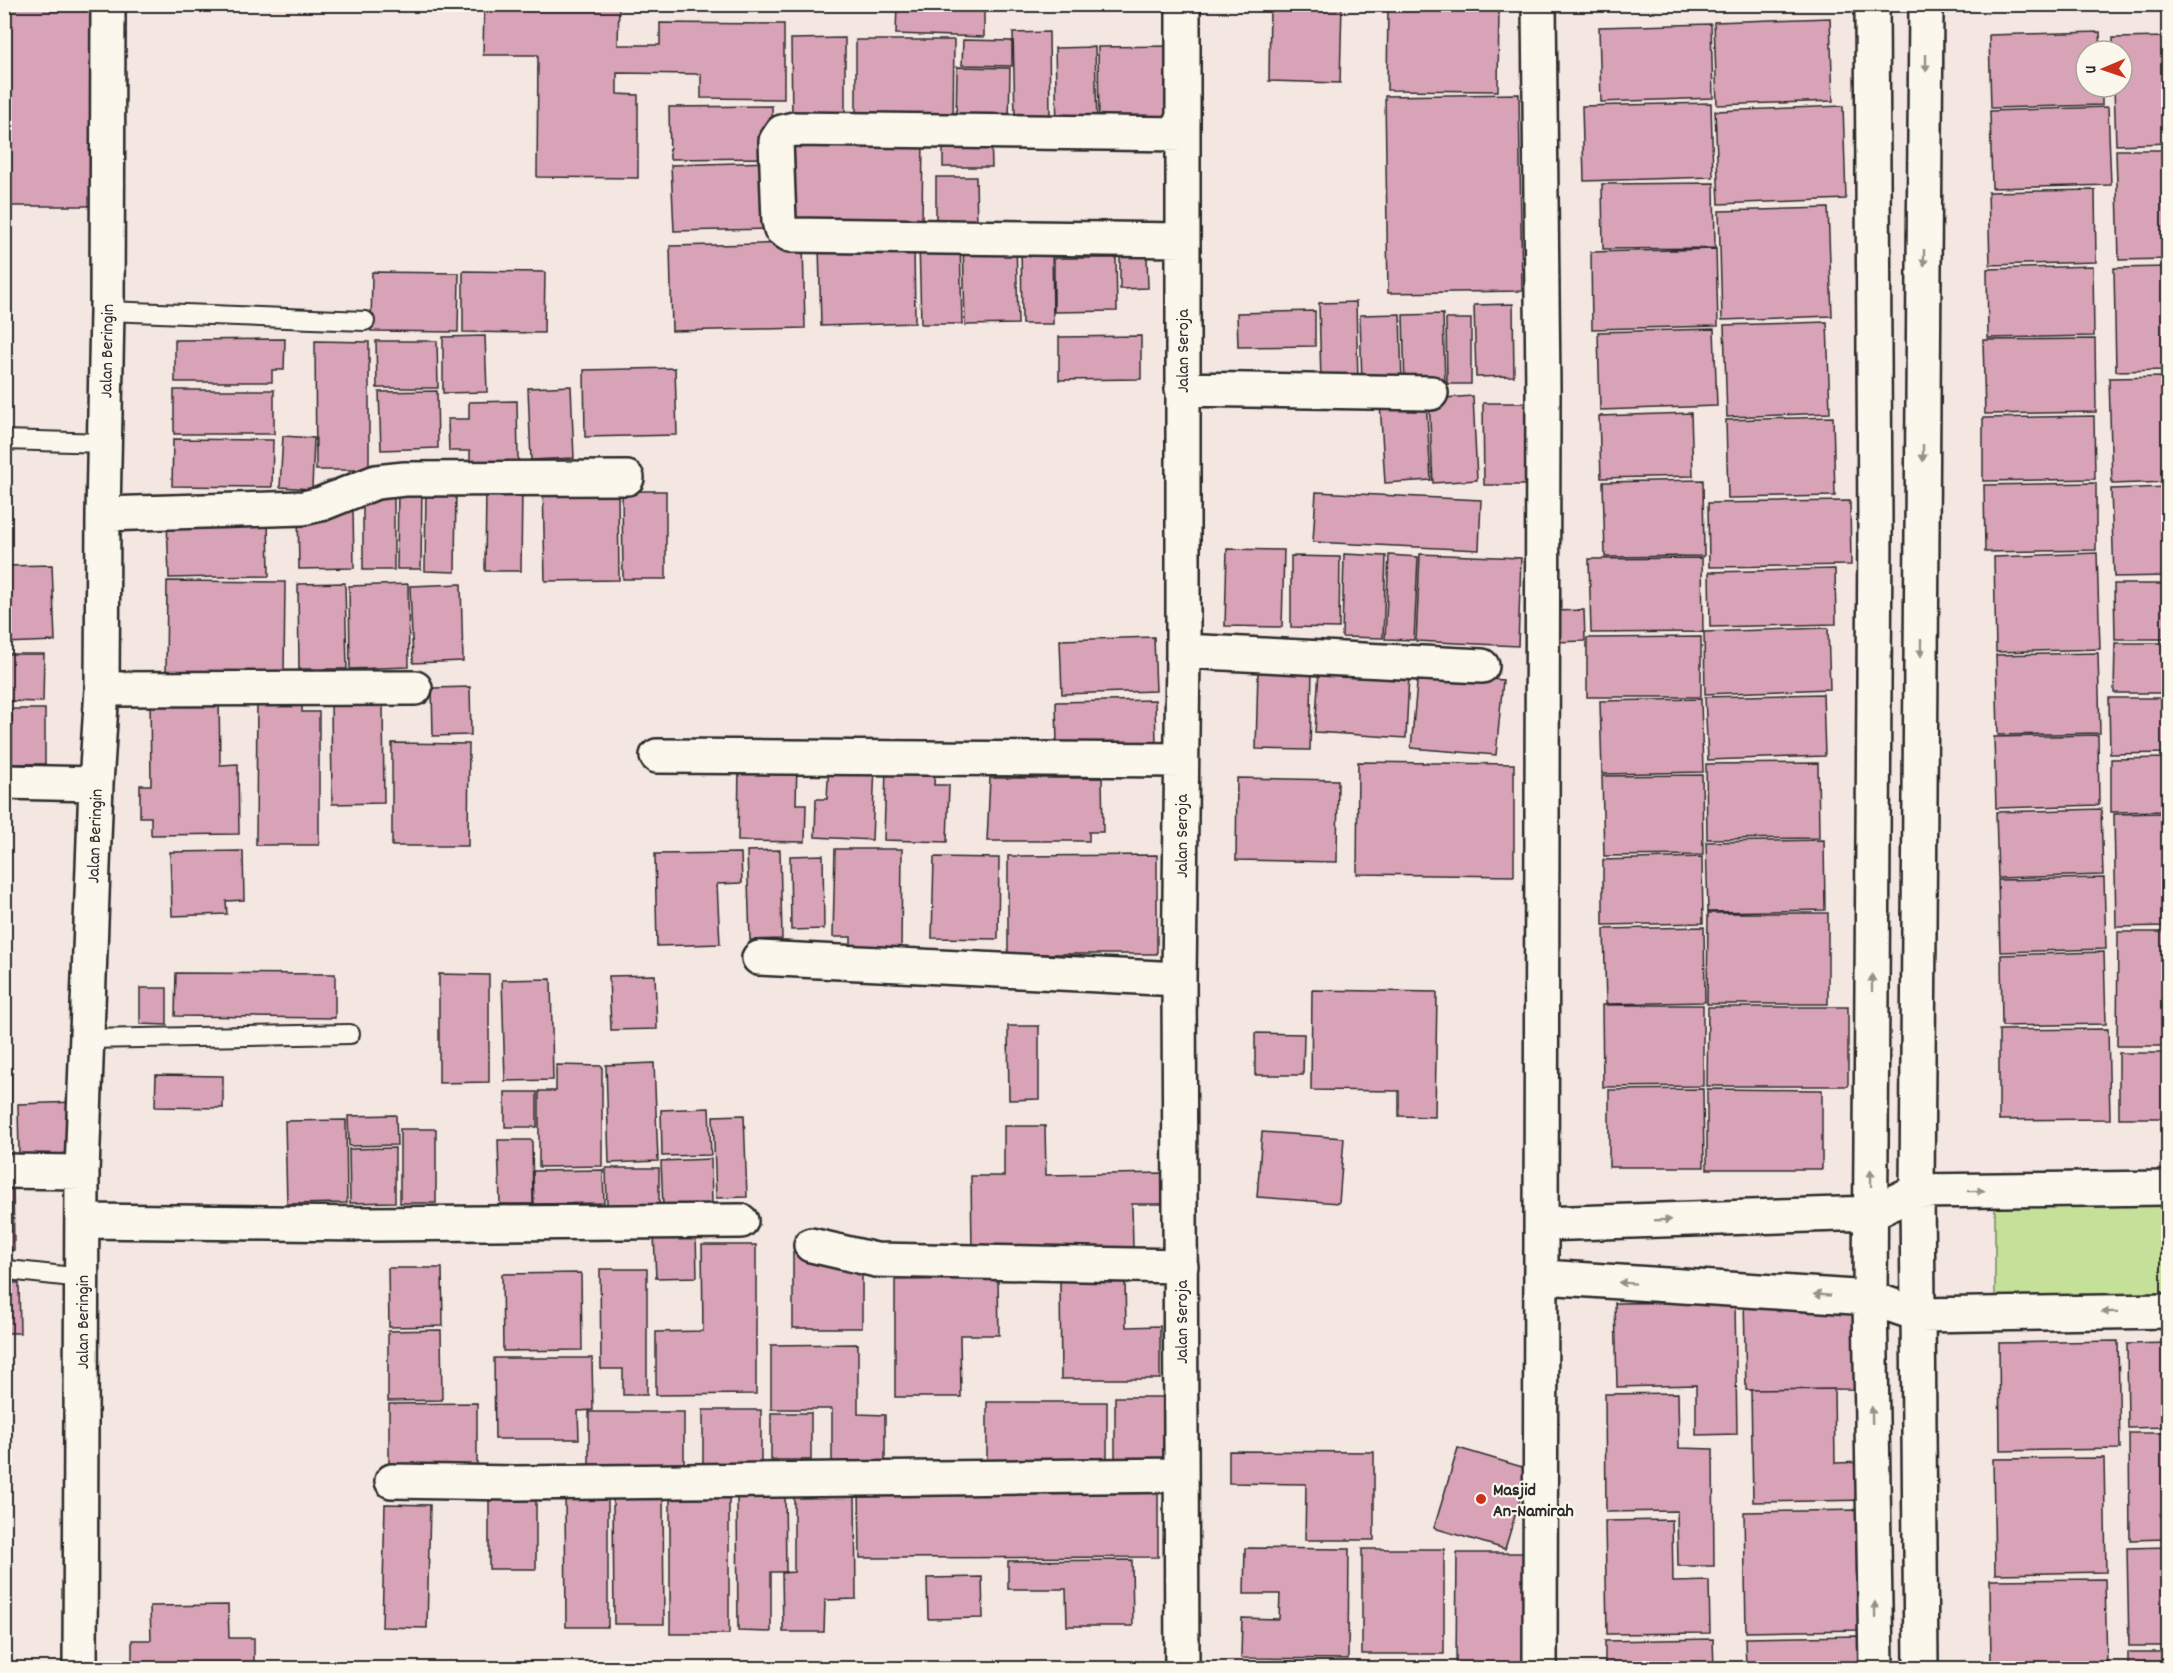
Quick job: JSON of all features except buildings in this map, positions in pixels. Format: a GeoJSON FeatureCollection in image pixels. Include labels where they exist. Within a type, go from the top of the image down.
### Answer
{"type":"FeatureCollection","features":[{"type":"Feature","properties":{"kind":"street","name":"Jalan Beringin"},"geometry":{"type":"LineString","coordinates":[[80,1668],[82,1172],[96,784],[102,689],[108,4]]}},
{"type":"Feature","properties":{"kind":"street","name":"Jalan Seroja"},"geometry":{"type":"LineString","coordinates":[[1182,1668],[1179,979],[1183,651],[1183,4]]}},
{"type":"Feature","properties":{"kind":"street"},"geometry":{"type":"LineString","coordinates":[[1539,4],[1544,391],[1540,1668]]}},
{"type":"Feature","properties":{"kind":"street"},"geometry":{"type":"LineString","coordinates":[[1872,4],[1875,528],[1870,1298],[1876,1668]]}},
{"type":"Feature","properties":{"kind":"street"},"geometry":{"type":"LineString","coordinates":[[1921,1668],[1920,1315],[1917,1191],[1926,4]]}},
{"type":"Feature","properties":{"kind":"street"},"geometry":{"type":"LineString","coordinates":[[1182,240],[790,235],[781,229],[779,221],[776,141],[782,132],[794,129],[1183,134]]}},
{"type":"Feature","properties":{"kind":"street"},"geometry":{"type":"LineString","coordinates":[[1182,389],[1431,393]]}},
{"type":"Feature","properties":{"kind":"street"},"geometry":{"type":"LineString","coordinates":[[103,514],[303,508],[321,504],[376,483],[405,479],[627,478]]}},
{"type":"Feature","properties":{"kind":"street"},"geometry":{"type":"LineString","coordinates":[[1875,528],[1922,527]]}},
{"type":"Feature","properties":{"kind":"street"},"geometry":{"type":"LineString","coordinates":[[1183,651],[1482,666]]}},
{"type":"Feature","properties":{"kind":"street"},"geometry":{"type":"LineString","coordinates":[[102,689],[415,688]]}},
{"type":"Feature","properties":{"kind":"street"},"geometry":{"type":"LineString","coordinates":[[657,756],[1181,760]]}},
{"type":"Feature","properties":{"kind":"street"},"geometry":{"type":"LineString","coordinates":[[4,782],[96,784]]}},
{"type":"Feature","properties":{"kind":"street"},"geometry":{"type":"LineString","coordinates":[[759,958],[1179,979]]}},
{"type":"Feature","properties":{"kind":"street"},"geometry":{"type":"LineString","coordinates":[[4,1171],[82,1172]]}},
{"type":"Feature","properties":{"kind":"street"},"geometry":{"type":"LineString","coordinates":[[1542,1224],[1871,1213],[1917,1191],[2169,1188]]}},
{"type":"Feature","properties":{"kind":"street"},"geometry":{"type":"LineString","coordinates":[[82,1221],[380,1224],[741,1221]]}},
{"type":"Feature","properties":{"kind":"street"},"geometry":{"type":"LineString","coordinates":[[812,1245],[876,1260],[1180,1266]]}},
{"type":"Feature","properties":{"kind":"street"},"geometry":{"type":"LineString","coordinates":[[1543,1277],[1870,1298],[1920,1315],[2169,1311]]}},
{"type":"Feature","properties":{"kind":"street"},"geometry":{"type":"LineString","coordinates":[[392,1481],[516,1483],[1181,1475]]}},
{"type":"Feature","properties":{"kind":"lane"},"geometry":{"type":"LineString","coordinates":[[107,311],[365,321]]}},
{"type":"Feature","properties":{"kind":"lane"},"geometry":{"type":"LineString","coordinates":[[4,440],[105,443]]}},
{"type":"Feature","properties":{"kind":"lane"},"geometry":{"type":"LineString","coordinates":[[87,1039],[350,1034]]}},
{"type":"Feature","properties":{"kind":"lane"},"geometry":{"type":"LineString","coordinates":[[8,1270],[82,1278]]}},
{"type":"Feature","properties":{"kind":"green space"},"geometry":{"type":"Polygon","coordinates":[[[1995,1191],[2168,1192],[2168,1303],[1995,1302],[1995,1191]]]}},
{"type":"Feature","properties":{"kind":"place","name":"Masjid An-Namirah"},"geometry":{"type":"Point","coordinates":[1481,1499]}}]}
